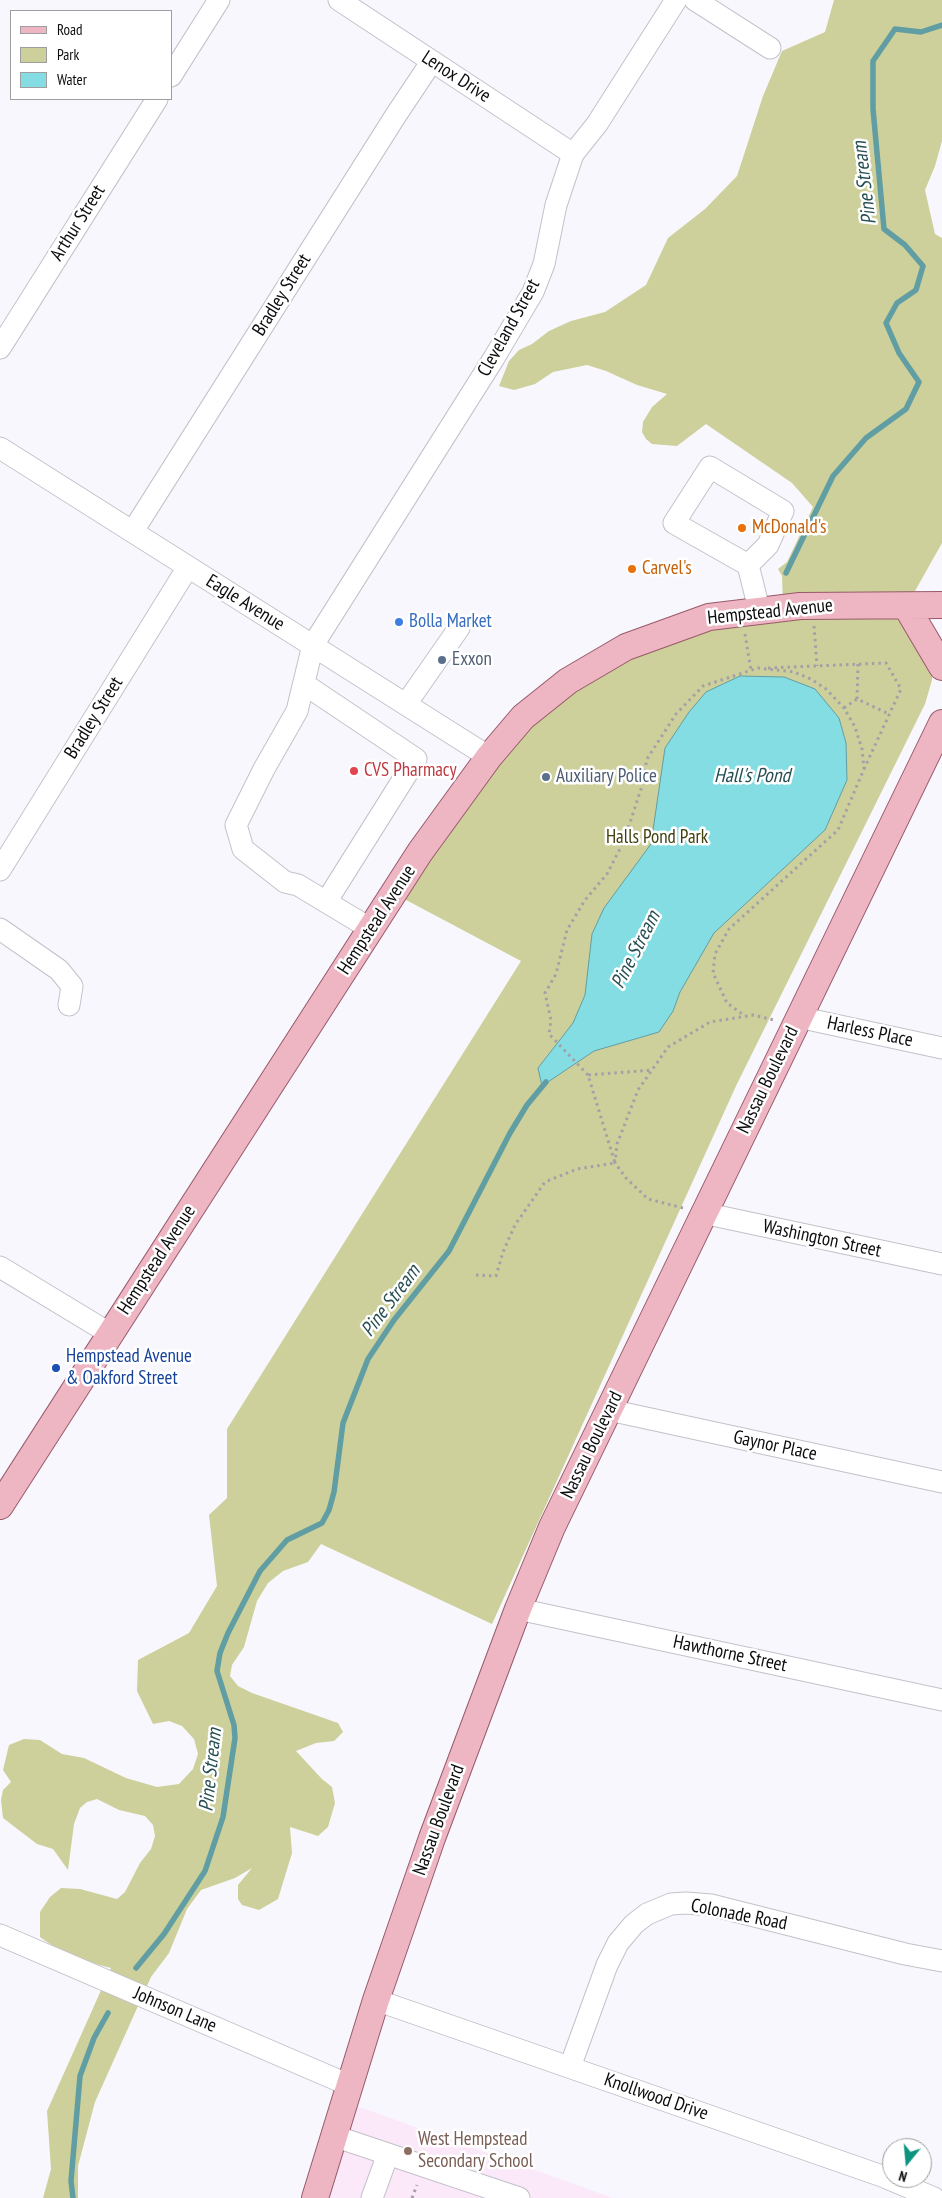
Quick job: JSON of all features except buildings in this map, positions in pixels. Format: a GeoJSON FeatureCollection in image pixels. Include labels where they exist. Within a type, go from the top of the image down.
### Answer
{"type":"FeatureCollection","features":[{"type":"Feature","properties":{"kind":"main road","name":"Hempstead Avenue"},"geometry":{"type":"LineString","coordinates":[[0,1506],[109,1333],[420,852],[489,757],[523,717],[568,681],[626,647],[688,623],[751,611],[812,606],[861,604],[942,605]]}},
{"type":"Feature","properties":{"kind":"main road"},"geometry":{"type":"LineString","coordinates":[[906,606],[942,668]]}},
{"type":"Feature","properties":{"kind":"main road","name":"Nassau Boulevard"},"geometry":{"type":"LineString","coordinates":[[315,2198],[376,2000],[432,1838],[518,1609],[552,1527],[796,1021],[935,756],[942,723]]}},
{"type":"Feature","properties":{"kind":"street"},"geometry":{"type":"LineString","coordinates":[[172,74],[219,0]]}},
{"type":"Feature","properties":{"kind":"street","name":"Lenox Drive"},"geometry":{"type":"LineString","coordinates":[[339,0],[572,154]]}},
{"type":"Feature","properties":{"kind":"street","name":"Cleveland Street"},"geometry":{"type":"LineString","coordinates":[[326,902],[298,885],[285,882],[243,849],[236,825],[264,768],[297,711],[313,645],[489,367],[533,292],[544,264],[556,205],[572,154],[597,124],[676,0]]}},
{"type":"Feature","properties":{"kind":"street"},"geometry":{"type":"LineString","coordinates":[[695,0],[770,48]]}},
{"type":"Feature","properties":{"kind":"street","name":"Bradley Street"},"geometry":{"type":"LineString","coordinates":[[133,530],[432,61]]}},
{"type":"Feature","properties":{"kind":"street","name":"Arthur Street"},"geometry":{"type":"LineString","coordinates":[[0,348],[156,100]]}},
{"type":"Feature","properties":{"kind":"street","name":"Eagle Avenue"},"geometry":{"type":"LineString","coordinates":[[0,448],[133,530],[188,567],[489,757]]}},
{"type":"Feature","properties":{"kind":"street"},"geometry":{"type":"LineString","coordinates":[[748,565],[674,523],[710,467],[783,511],[768,544],[748,565],[751,611]]}},
{"type":"Feature","properties":{"kind":"street","name":"Bradley Street"},"geometry":{"type":"LineString","coordinates":[[0,870],[188,567]]}},
{"type":"Feature","properties":{"kind":"street"},"geometry":{"type":"LineString","coordinates":[[406,704],[459,628]]}},
{"type":"Feature","properties":{"kind":"street"},"geometry":{"type":"LineString","coordinates":[[304,684],[416,759],[326,902],[371,929]]}},
{"type":"Feature","properties":{"kind":"street"},"geometry":{"type":"LineString","coordinates":[[0,929],[59,970],[72,986],[69,1005]]}},
{"type":"Feature","properties":{"kind":"street","name":"Harless Place"},"geometry":{"type":"LineString","coordinates":[[796,1021],[942,1048]]}},
{"type":"Feature","properties":{"kind":"street","name":"Washington Street"},"geometry":{"type":"LineString","coordinates":[[703,1213],[942,1264]]}},
{"type":"Feature","properties":{"kind":"street"},"geometry":{"type":"LineString","coordinates":[[0,1267],[109,1333]]}},
{"type":"Feature","properties":{"kind":"street","name":"Gaynor Place"},"geometry":{"type":"LineString","coordinates":[[609,1410],[942,1482]]}},
{"type":"Feature","properties":{"kind":"street","name":"Hawthorne Street"},"geometry":{"type":"LineString","coordinates":[[518,1609],[942,1700]]}},
{"type":"Feature","properties":{"kind":"street","name":"Colonade Road"},"geometry":{"type":"LineString","coordinates":[[570,2067],[607,1965],[618,1944],[634,1924],[647,1914],[672,1904],[711,1905],[906,1954],[942,1961]]}},
{"type":"Feature","properties":{"kind":"street","name":"Johnson Lane"},"geometry":{"type":"LineString","coordinates":[[0,1935],[349,2085]]}},
{"type":"Feature","properties":{"kind":"street","name":"Knollwood Drive"},"geometry":{"type":"LineString","coordinates":[[376,2000],[882,2176],[931,2197]]}},
{"type":"Feature","properties":{"kind":"street"},"geometry":{"type":"LineString","coordinates":[[334,2136],[519,2198]]}},
{"type":"Feature","properties":{"kind":"street"},"geometry":{"type":"LineString","coordinates":[[372,2198],[388,2154]]}},
{"type":"Feature","properties":{"kind":"path"},"geometry":{"type":"LineString","coordinates":[[812,606],[817,666]]}},
{"type":"Feature","properties":{"kind":"path"},"geometry":{"type":"LineString","coordinates":[[751,611],[751,671]]}},
{"type":"Feature","properties":{"kind":"path"},"geometry":{"type":"LineString","coordinates":[[703,1213],[648,1199],[626,1178],[616,1163],[588,1075],[549,1034],[551,1020],[545,993],[556,974],[568,930],[585,900],[607,874],[624,841],[641,789],[647,759],[676,714],[703,686],[758,668],[886,662],[901,689],[838,830],[729,930],[716,954],[714,973],[727,1003],[745,1016]]}},
{"type":"Feature","properties":{"kind":"path"},"geometry":{"type":"LineString","coordinates":[[857,699],[858,664]]}},
{"type":"Feature","properties":{"kind":"path"},"geometry":{"type":"LineString","coordinates":[[758,668],[794,672],[811,679],[826,689],[844,708],[855,727],[862,749],[864,769]]}},
{"type":"Feature","properties":{"kind":"path"},"geometry":{"type":"LineString","coordinates":[[844,708],[857,699]]}},
{"type":"Feature","properties":{"kind":"path"},"geometry":{"type":"LineString","coordinates":[[857,699],[890,714]]}},
{"type":"Feature","properties":{"kind":"path"},"geometry":{"type":"LineString","coordinates":[[616,1163],[617,1144],[638,1090],[668,1047],[710,1022],[753,1015],[796,1021]]}},
{"type":"Feature","properties":{"kind":"path"},"geometry":{"type":"LineString","coordinates":[[588,1075],[652,1070]]}},
{"type":"Feature","properties":{"kind":"path"},"geometry":{"type":"LineString","coordinates":[[476,1275],[496,1276],[503,1252],[515,1225],[545,1182],[577,1169],[616,1163]]}},
{"type":"Feature","properties":{"kind":"shaded area","name":"West Hempstead Secondary School"},"geometry":{"type":"Polygon","coordinates":[[[351,2104],[613,2198],[319,2198],[351,2104]]]}},
{"type":"Feature","properties":{"kind":"green space","name":"Halls Pond Park"},"geometry":{"type":"Polygon","coordinates":[[[834,0],[942,0],[942,141],[935,166],[925,190],[935,234],[942,238],[942,543],[906,607],[934,660],[932,680],[925,704],[736,1086],[492,1624],[321,1544],[308,1562],[283,1571],[268,1583],[257,1601],[244,1647],[232,1665],[230,1676],[238,1686],[252,1693],[338,1723],[343,1732],[334,1741],[316,1743],[296,1751],[332,1787],[335,1803],[328,1827],[318,1836],[290,1827],[292,1853],[278,1899],[259,1910],[242,1905],[238,1899],[238,1885],[252,1868],[235,1878],[201,1890],[187,1909],[169,1953],[151,1977],[95,2102],[78,2166],[78,2198],[43,2198],[51,2169],[47,2111],[111,1968],[84,1961],[57,1949],[40,1937],[40,1912],[50,1897],[61,1888],[80,1889],[117,1899],[125,1892],[140,1863],[151,1849],[155,1836],[153,1825],[145,1816],[119,1810],[97,1799],[87,1802],[80,1808],[74,1824],[68,1870],[53,1849],[37,1844],[3,1818],[1,1800],[3,1790],[11,1782],[3,1770],[9,1745],[24,1739],[40,1740],[62,1754],[84,1758],[126,1778],[157,1787],[179,1784],[193,1769],[198,1754],[194,1739],[182,1726],[169,1721],[153,1724],[137,1691],[138,1660],[189,1633],[217,1586],[209,1515],[227,1498],[227,1429],[521,961],[391,892],[569,676],[783,605],[782,576],[778,569],[787,562],[813,507],[792,483],[706,424],[677,446],[652,444],[642,432],[643,422],[652,407],[667,394],[637,385],[606,371],[587,365],[553,372],[535,384],[514,390],[499,386],[509,361],[519,350],[532,344],[549,331],[571,321],[605,312],[646,285],[668,238],[705,209],[737,176],[763,96],[782,51],[825,32],[834,0]]]}},
{"type":"Feature","properties":{"kind":"water","name":"Hall's Pond"},"geometry":{"type":"Polygon","coordinates":[[[740,676],[784,677],[815,689],[839,718],[846,743],[847,780],[825,830],[714,933],[680,992],[673,1011],[659,1032],[594,1051],[542,1086],[538,1068],[573,1023],[585,995],[592,934],[604,908],[651,844],[665,748],[689,712],[706,692],[740,676]]]}},
{"type":"Feature","properties":{"kind":"waterway","name":"Pine Stream"},"geometry":{"type":"LineString","coordinates":[[786,573],[833,476],[866,438],[906,409],[919,382],[899,353],[886,323],[897,303],[916,290],[923,266],[905,245],[884,229],[873,109],[873,61],[895,29],[921,32],[942,25]]}},
{"type":"Feature","properties":{"kind":"waterway","name":"Pine Stream"},"geometry":{"type":"LineString","coordinates":[[136,1968],[164,1934],[205,1871],[223,1817],[235,1738],[234,1725],[217,1671],[220,1653],[228,1633],[260,1571],[287,1540],[322,1523],[329,1510],[334,1492],[343,1423],[368,1359],[394,1320],[449,1251],[510,1133],[527,1105],[546,1082]]}},
{"type":"Feature","properties":{"kind":"waterway","name":"Pine Stream"},"geometry":{"type":"LineString","coordinates":[[73,2198],[71,2181],[80,2076],[94,2038],[108,2013]]}},
{"type":"Feature","properties":{"kind":"place","name":"McDonald's"},"geometry":{"type":"Point","coordinates":[742,528]}},
{"type":"Feature","properties":{"kind":"place","name":"Carvel's"},"geometry":{"type":"Point","coordinates":[632,569]}},
{"type":"Feature","properties":{"kind":"place","name":"Bolla Market"},"geometry":{"type":"Point","coordinates":[399,622]}},
{"type":"Feature","properties":{"kind":"place","name":"Exxon"},"geometry":{"type":"Point","coordinates":[442,660]}},
{"type":"Feature","properties":{"kind":"place","name":"CVS Pharmacy"},"geometry":{"type":"Point","coordinates":[354,771]}},
{"type":"Feature","properties":{"kind":"place","name":"Auxiliary Police"},"geometry":{"type":"Point","coordinates":[546,777]}},
{"type":"Feature","properties":{"kind":"place","name":"Hempstead Avenue & Oakford Street"},"geometry":{"type":"Point","coordinates":[56,1368]}},
{"type":"Feature","properties":{"kind":"place","name":"West Hempstead Secondary School"},"geometry":{"type":"Point","coordinates":[408,2151]}}]}
